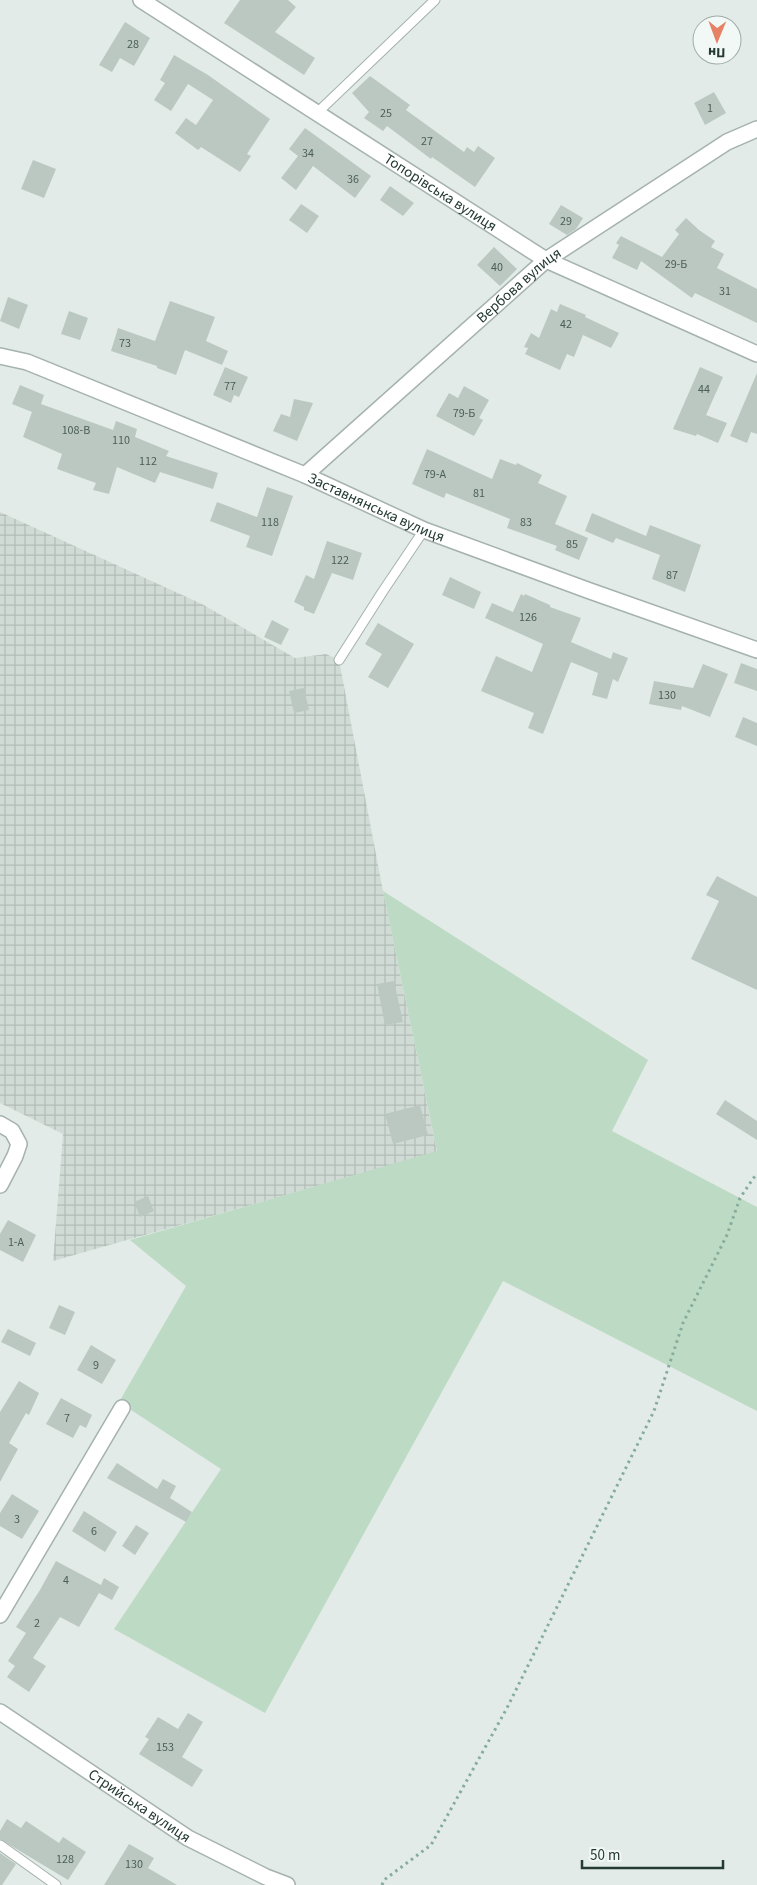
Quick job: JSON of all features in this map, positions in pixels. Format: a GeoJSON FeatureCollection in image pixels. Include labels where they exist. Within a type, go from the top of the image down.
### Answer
{"type":"FeatureCollection","features":[{"type":"Feature","properties":{"kind":"street","name":"Топорівська вулиця"},"geometry":{"type":"LineString","coordinates":[[141,0],[546,260],[757,354]]}},
{"type":"Feature","properties":{"kind":"street","name":"Вербова вулиця"},"geometry":{"type":"LineString","coordinates":[[305,474],[546,260],[726,142],[757,129]]}},
{"type":"Feature","properties":{"kind":"street","name":"Заставнянська вулиця"},"geometry":{"type":"LineString","coordinates":[[0,356],[27,362],[305,474],[424,530],[590,592],[757,650]]}},
{"type":"Feature","properties":{"kind":"street"},"geometry":{"type":"LineString","coordinates":[[0,1124],[12,1132],[19,1144],[0,1185]]}},
{"type":"Feature","properties":{"kind":"street"},"geometry":{"type":"LineString","coordinates":[[0,1615],[122,1408]]}},
{"type":"Feature","properties":{"kind":"street","name":"Стрийська вулиця"},"geometry":{"type":"LineString","coordinates":[[0,1712],[188,1838],[266,1877],[287,1885]]}},
{"type":"Feature","properties":{"kind":"lane"},"geometry":{"type":"LineString","coordinates":[[318,112],[435,0]]}},
{"type":"Feature","properties":{"kind":"lane"},"geometry":{"type":"LineString","coordinates":[[339,660],[424,530]]}},
{"type":"Feature","properties":{"kind":"lane"},"geometry":{"type":"LineString","coordinates":[[0,1845],[56,1885]]}},
{"type":"Feature","properties":{"kind":"path"},"geometry":{"type":"LineString","coordinates":[[382,1885],[384,1880],[431,1845],[507,1708],[654,1411],[683,1323],[727,1235],[740,1198],[757,1173]]}},
{"type":"Feature","properties":{"kind":"shaded area"},"geometry":{"type":"Polygon","coordinates":[[[0,512],[202,604],[295,658],[326,654],[339,660],[383,891],[437,1152],[53,1261],[63,1134],[0,1103],[0,512]]]}},
{"type":"Feature","properties":{"kind":"green space"},"geometry":{"type":"Polygon","coordinates":[[[383,891],[648,1060],[612,1131],[757,1207],[757,1411],[503,1281],[265,1713],[114,1629],[221,1469],[119,1402],[186,1286],[130,1240],[437,1151],[383,891]]]}},
{"type":"Feature","properties":{"kind":"building"},"geometry":{"type":"Polygon","coordinates":[[[240,0],[288,0],[296,7],[275,32],[315,58],[304,75],[224,23],[240,0]]]}},
{"type":"Feature","properties":{"kind":"building"},"geometry":{"type":"Polygon","coordinates":[[[125,22],[150,38],[134,66],[120,58],[112,72],[99,65],[125,22]]]}},
{"type":"Feature","properties":{"kind":"building"},"geometry":{"type":"Polygon","coordinates":[[[174,55],[208,75],[270,119],[247,154],[251,156],[240,172],[201,147],[198,150],[175,133],[186,118],[196,125],[213,100],[188,84],[171,111],[154,100],[165,83],[160,80],[174,55]]]}},
{"type":"Feature","properties":{"kind":"building"},"geometry":{"type":"Polygon","coordinates":[[[370,76],[410,105],[406,110],[464,152],[467,147],[474,152],[478,146],[495,158],[475,187],[432,157],[431,159],[387,126],[383,131],[364,118],[369,112],[352,93],[370,76]]]}},
{"type":"Feature","properties":{"kind":"building"},"geometry":{"type":"Polygon","coordinates":[[[714,92],[726,113],[705,125],[694,103],[714,92]]]}},
{"type":"Feature","properties":{"kind":"building"},"geometry":{"type":"Polygon","coordinates":[[[305,128],[371,176],[355,198],[313,166],[296,190],[281,178],[298,156],[289,149],[305,128]]]}},
{"type":"Feature","properties":{"kind":"building"},"geometry":{"type":"Polygon","coordinates":[[[33,160],[56,169],[44,198],[21,189],[33,160]]]}},
{"type":"Feature","properties":{"kind":"building"},"geometry":{"type":"Polygon","coordinates":[[[390,186],[414,203],[403,216],[380,200],[390,186]]]}},
{"type":"Feature","properties":{"kind":"building"},"geometry":{"type":"Polygon","coordinates":[[[301,204],[319,216],[307,233],[289,220],[301,204]]]}},
{"type":"Feature","properties":{"kind":"building"},"geometry":{"type":"Polygon","coordinates":[[[561,205],[583,218],[576,229],[567,235],[549,224],[561,205]]]}},
{"type":"Feature","properties":{"kind":"building"},"geometry":{"type":"Polygon","coordinates":[[[686,218],[715,241],[711,247],[724,254],[717,268],[757,289],[757,323],[695,293],[692,298],[641,261],[637,270],[612,258],[619,245],[616,243],[621,236],[662,257],[679,234],[675,230],[686,218]]]}},
{"type":"Feature","properties":{"kind":"building"},"geometry":{"type":"Polygon","coordinates":[[[494,247],[517,269],[500,286],[477,265],[494,247]]]}},
{"type":"Feature","properties":{"kind":"building"},"geometry":{"type":"Polygon","coordinates":[[[8,297],[28,305],[19,329],[0,321],[8,297]]]}},
{"type":"Feature","properties":{"kind":"building"},"geometry":{"type":"Polygon","coordinates":[[[170,301],[215,317],[206,341],[228,351],[222,365],[185,350],[176,375],[157,368],[157,366],[111,351],[118,328],[155,341],[170,301]]]}},
{"type":"Feature","properties":{"kind":"building"},"geometry":{"type":"Polygon","coordinates":[[[560,304],[586,315],[585,317],[619,333],[611,348],[583,335],[574,357],[567,354],[560,370],[525,354],[528,348],[524,347],[531,333],[539,338],[551,309],[557,312],[560,304]]]}},
{"type":"Feature","properties":{"kind":"building"},"geometry":{"type":"Polygon","coordinates":[[[69,311],[88,318],[80,340],[61,334],[69,311]]]}},
{"type":"Feature","properties":{"kind":"building"},"geometry":{"type":"Polygon","coordinates":[[[225,367],[248,377],[239,397],[234,395],[231,403],[213,395],[225,367]]]}},
{"type":"Feature","properties":{"kind":"building"},"geometry":{"type":"Polygon","coordinates":[[[700,367],[723,377],[706,415],[727,423],[718,443],[697,434],[696,436],[673,429],[700,367]]]}},
{"type":"Feature","properties":{"kind":"building"},"geometry":{"type":"Polygon","coordinates":[[[757,373],[757,434],[751,432],[747,443],[730,436],[757,373]]]}},
{"type":"Feature","properties":{"kind":"building"},"geometry":{"type":"Polygon","coordinates":[[[20,385],[44,395],[41,404],[113,430],[116,421],[137,429],[135,437],[169,451],[166,456],[218,473],[213,489],[160,472],[155,483],[117,467],[109,494],[93,490],[96,483],[57,469],[62,454],[23,437],[32,412],[12,404],[20,385]]]}},
{"type":"Feature","properties":{"kind":"building"},"geometry":{"type":"Polygon","coordinates":[[[464,386],[489,400],[479,418],[483,420],[474,436],[436,416],[449,393],[458,398],[464,386]]]}},
{"type":"Feature","properties":{"kind":"building"},"geometry":{"type":"Polygon","coordinates":[[[294,399],[313,403],[297,441],[273,431],[281,414],[290,417],[294,399]]]}},
{"type":"Feature","properties":{"kind":"building"},"geometry":{"type":"Polygon","coordinates":[[[427,449],[492,479],[500,459],[516,465],[517,463],[542,475],[538,483],[567,496],[555,524],[588,538],[579,560],[555,550],[557,546],[507,528],[510,519],[446,493],[444,498],[412,484],[427,449]]]}},
{"type":"Feature","properties":{"kind":"building"},"geometry":{"type":"Polygon","coordinates":[[[267,487],[293,496],[272,556],[246,547],[250,536],[210,521],[217,502],[257,517],[267,487]]]}},
{"type":"Feature","properties":{"kind":"building"},"geometry":{"type":"Polygon","coordinates":[[[592,513],[646,536],[650,525],[701,545],[685,592],[652,579],[660,555],[616,538],[613,543],[585,531],[592,513]]]}},
{"type":"Feature","properties":{"kind":"building"},"geometry":{"type":"Polygon","coordinates":[[[327,541],[362,553],[353,580],[332,573],[314,614],[304,610],[304,607],[294,602],[306,575],[314,579],[327,541]]]}},
{"type":"Feature","properties":{"kind":"building"},"geometry":{"type":"Polygon","coordinates":[[[450,577],[481,592],[474,609],[442,595],[450,577]]]}},
{"type":"Feature","properties":{"kind":"building"},"geometry":{"type":"Polygon","coordinates":[[[521,594],[581,618],[571,642],[611,659],[613,652],[628,658],[618,682],[613,679],[607,699],[592,695],[598,673],[571,662],[543,734],[528,728],[534,713],[481,691],[496,656],[532,672],[543,644],[485,618],[492,603],[513,612],[521,594]]]}},
{"type":"Feature","properties":{"kind":"building"},"geometry":{"type":"Polygon","coordinates":[[[272,620],[289,629],[281,645],[264,637],[272,620]]]}},
{"type":"Feature","properties":{"kind":"building"},"geometry":{"type":"Polygon","coordinates":[[[378,623],[414,644],[388,688],[368,677],[382,654],[365,644],[378,623]]]}},
{"type":"Feature","properties":{"kind":"building"},"geometry":{"type":"Polygon","coordinates":[[[741,663],[757,669],[757,691],[734,683],[741,663]]]}},
{"type":"Feature","properties":{"kind":"building"},"geometry":{"type":"Polygon","coordinates":[[[703,664],[728,674],[710,717],[682,706],[681,710],[649,704],[654,681],[693,688],[703,664]]]}},
{"type":"Feature","properties":{"kind":"building"},"geometry":{"type":"Polygon","coordinates":[[[304,688],[309,710],[294,713],[289,691],[304,688]]]}},
{"type":"Feature","properties":{"kind":"building"},"geometry":{"type":"Polygon","coordinates":[[[743,717],[757,723],[757,746],[735,737],[743,717]]]}},
{"type":"Feature","properties":{"kind":"building"},"geometry":{"type":"Polygon","coordinates":[[[717,876],[757,897],[757,990],[691,959],[719,901],[706,895],[717,876]]]}},
{"type":"Feature","properties":{"kind":"building"},"geometry":{"type":"Polygon","coordinates":[[[394,981],[403,1022],[385,1025],[377,984],[394,981]]]}},
{"type":"Feature","properties":{"kind":"building"},"geometry":{"type":"Polygon","coordinates":[[[725,1100],[757,1121],[757,1140],[716,1114],[725,1100]]]}},
{"type":"Feature","properties":{"kind":"building"},"geometry":{"type":"Polygon","coordinates":[[[420,1105],[428,1135],[393,1144],[385,1114],[420,1105]]]}},
{"type":"Feature","properties":{"kind":"building"},"geometry":{"type":"Polygon","coordinates":[[[148,1196],[154,1211],[140,1217],[134,1202],[148,1196]]]}},
{"type":"Feature","properties":{"kind":"building"},"geometry":{"type":"Polygon","coordinates":[[[8,1220],[36,1235],[23,1262],[0,1250],[0,1234],[8,1220]]]}},
{"type":"Feature","properties":{"kind":"building"},"geometry":{"type":"Polygon","coordinates":[[[59,1305],[75,1312],[65,1335],[49,1328],[59,1305]]]}},
{"type":"Feature","properties":{"kind":"building"},"geometry":{"type":"Polygon","coordinates":[[[8,1329],[36,1343],[30,1356],[1,1342],[8,1329]]]}},
{"type":"Feature","properties":{"kind":"building"},"geometry":{"type":"Polygon","coordinates":[[[91,1345],[116,1360],[102,1384],[77,1370],[91,1345]]]}},
{"type":"Feature","properties":{"kind":"building"},"geometry":{"type":"Polygon","coordinates":[[[19,1381],[39,1393],[29,1415],[26,1413],[9,1443],[18,1449],[0,1482],[0,1412],[19,1381]]]}},
{"type":"Feature","properties":{"kind":"building"},"geometry":{"type":"Polygon","coordinates":[[[61,1398],[92,1415],[86,1428],[80,1425],[73,1438],[46,1424],[61,1398]]]}},
{"type":"Feature","properties":{"kind":"building"},"geometry":{"type":"Polygon","coordinates":[[[117,1463],[157,1489],[163,1479],[176,1486],[170,1498],[192,1512],[186,1522],[107,1478],[117,1463]]]}},
{"type":"Feature","properties":{"kind":"building"},"geometry":{"type":"Polygon","coordinates":[[[12,1494],[39,1511],[22,1539],[0,1526],[0,1513],[12,1494]]]}},
{"type":"Feature","properties":{"kind":"building"},"geometry":{"type":"Polygon","coordinates":[[[84,1511],[117,1532],[105,1552],[72,1531],[84,1511]]]}},
{"type":"Feature","properties":{"kind":"building"},"geometry":{"type":"Polygon","coordinates":[[[136,1525],[149,1533],[135,1555],[122,1546],[136,1525]]]}},
{"type":"Feature","properties":{"kind":"building"},"geometry":{"type":"Polygon","coordinates":[[[56,1561],[101,1585],[104,1578],[119,1587],[112,1600],[99,1593],[79,1627],[60,1617],[33,1658],[46,1666],[29,1692],[7,1677],[15,1666],[8,1661],[26,1633],[16,1627],[56,1561]]]}},
{"type":"Feature","properties":{"kind":"building"},"geometry":{"type":"Polygon","coordinates":[[[188,1713],[203,1722],[182,1757],[203,1770],[192,1787],[139,1754],[149,1739],[145,1737],[158,1717],[178,1729],[188,1713]]]}},
{"type":"Feature","properties":{"kind":"building"},"geometry":{"type":"Polygon","coordinates":[[[7,1819],[21,1828],[26,1821],[59,1843],[63,1837],[86,1852],[68,1880],[0,1839],[0,1831],[7,1819]]]}},
{"type":"Feature","properties":{"kind":"building"},"geometry":{"type":"Polygon","coordinates":[[[129,1844],[154,1858],[148,1868],[177,1885],[104,1885],[129,1844]]]}},
{"type":"Feature","properties":{"kind":"building"},"geometry":{"type":"Polygon","coordinates":[[[0,1853],[16,1864],[2,1885],[0,1885],[0,1853]]]}}]}
